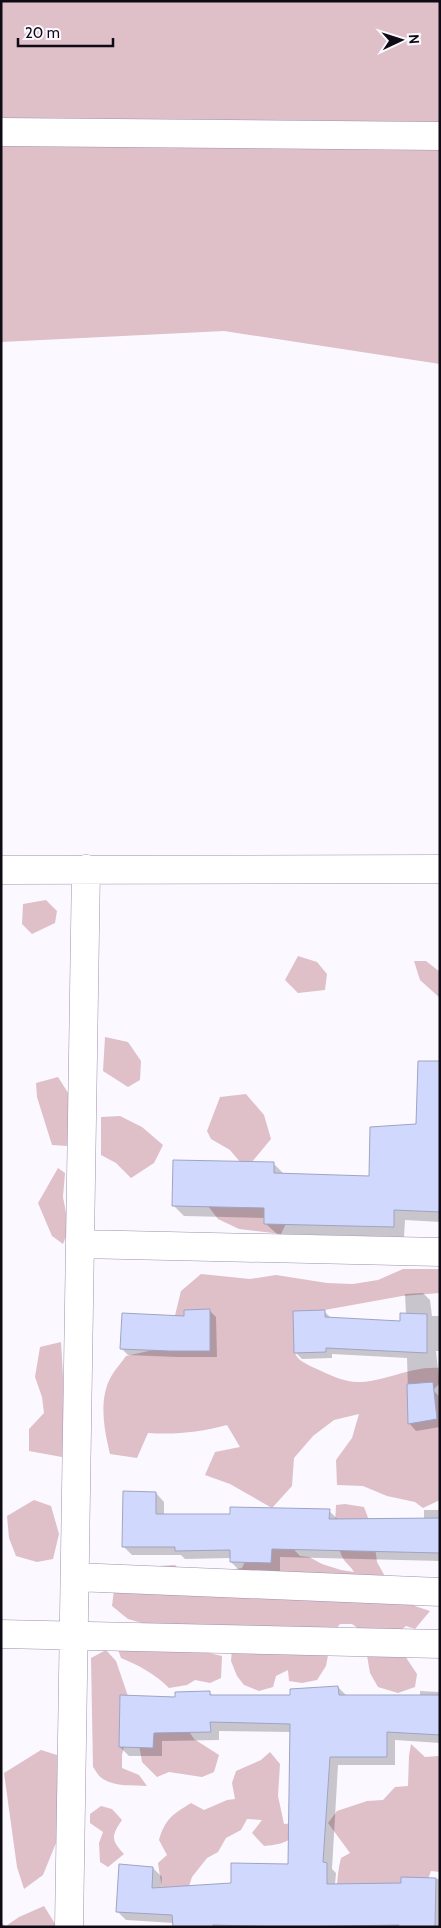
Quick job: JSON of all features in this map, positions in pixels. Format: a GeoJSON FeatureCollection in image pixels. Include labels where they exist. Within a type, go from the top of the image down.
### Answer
{"type":"FeatureCollection","features":[{"type":"Feature","properties":{"kind":"street"},"geometry":{"type":"LineString","coordinates":[[1,132],[440,136]]}},
{"type":"Feature","properties":{"kind":"street"},"geometry":{"type":"LineString","coordinates":[[69,1927],[86,869]]}},
{"type":"Feature","properties":{"kind":"street"},"geometry":{"type":"LineString","coordinates":[[1,870],[440,869]]}},
{"type":"Feature","properties":{"kind":"street"},"geometry":{"type":"LineString","coordinates":[[80,1244],[440,1252]]}},
{"type":"Feature","properties":{"kind":"street"},"geometry":{"type":"LineString","coordinates":[[75,1577],[440,1592]]}},
{"type":"Feature","properties":{"kind":"street"},"geometry":{"type":"LineString","coordinates":[[1,1634],[440,1644]]}},
{"type":"Feature","properties":{"kind":"shaded area"},"geometry":{"type":"Polygon","coordinates":[[[1,1],[440,1],[440,364],[224,331],[1,342],[1,1]]]}},
{"type":"Feature","properties":{"kind":"shaded area"},"geometry":{"type":"Polygon","coordinates":[[[46,900],[57,911],[55,923],[32,934],[22,924],[23,904],[46,900]]]}},
{"type":"Feature","properties":{"kind":"shaded area"},"geometry":{"type":"Polygon","coordinates":[[[298,956],[317,962],[327,974],[325,990],[298,993],[285,980],[298,956]]]}},
{"type":"Feature","properties":{"kind":"shaded area"},"geometry":{"type":"Polygon","coordinates":[[[414,961],[426,961],[440,972],[440,998],[420,980],[414,961]]]}},
{"type":"Feature","properties":{"kind":"shaded area"},"geometry":{"type":"Polygon","coordinates":[[[105,1037],[128,1042],[141,1061],[140,1080],[128,1087],[103,1071],[105,1037]]]}},
{"type":"Feature","properties":{"kind":"shaded area"},"geometry":{"type":"Polygon","coordinates":[[[58,1077],[72,1099],[67,1146],[52,1145],[37,1097],[36,1083],[58,1077]]]}},
{"type":"Feature","properties":{"kind":"shaded area"},"geometry":{"type":"Polygon","coordinates":[[[246,1094],[264,1115],[271,1139],[246,1169],[230,1150],[211,1139],[207,1131],[220,1097],[246,1094]]]}},
{"type":"Feature","properties":{"kind":"shaded area"},"geometry":{"type":"Polygon","coordinates":[[[120,1116],[142,1127],[163,1145],[154,1163],[131,1178],[116,1163],[101,1155],[101,1117],[120,1116]]]}},
{"type":"Feature","properties":{"kind":"shaded area"},"geometry":{"type":"Polygon","coordinates":[[[58,1168],[65,1173],[63,1197],[69,1229],[63,1244],[52,1236],[38,1203],[58,1168]]]}},
{"type":"Feature","properties":{"kind":"shaded area"},"geometry":{"type":"Polygon","coordinates":[[[201,1197],[293,1209],[281,1234],[239,1229],[218,1219],[201,1197]]]}},
{"type":"Feature","properties":{"kind":"shaded area"},"geometry":{"type":"Polygon","coordinates":[[[403,1269],[440,1269],[440,1293],[402,1296],[319,1311],[295,1326],[294,1344],[298,1358],[303,1362],[329,1375],[348,1381],[370,1381],[416,1370],[440,1368],[440,1383],[433,1390],[440,1397],[440,1500],[423,1508],[415,1502],[387,1496],[363,1486],[337,1485],[336,1460],[352,1438],[359,1414],[334,1420],[313,1436],[294,1458],[292,1486],[272,1508],[230,1484],[205,1475],[215,1452],[240,1447],[227,1425],[188,1432],[148,1433],[137,1458],[110,1454],[104,1424],[104,1404],[105,1394],[112,1375],[126,1356],[153,1350],[168,1344],[181,1291],[201,1274],[250,1279],[276,1275],[327,1283],[353,1284],[378,1280],[403,1269]]]}},
{"type":"Feature","properties":{"kind":"shaded area"},"geometry":{"type":"Polygon","coordinates":[[[61,1342],[65,1411],[62,1457],[29,1451],[29,1429],[44,1413],[42,1397],[35,1377],[40,1347],[61,1342]]]}},
{"type":"Feature","properties":{"kind":"shaded area"},"geometry":{"type":"Polygon","coordinates":[[[34,1500],[51,1506],[59,1534],[53,1559],[37,1562],[16,1556],[9,1538],[7,1516],[34,1500]]]}},
{"type":"Feature","properties":{"kind":"shaded area"},"geometry":{"type":"Polygon","coordinates":[[[345,1504],[364,1507],[373,1531],[377,1562],[393,1591],[415,1606],[430,1611],[415,1629],[406,1626],[395,1635],[403,1653],[417,1674],[415,1687],[398,1693],[378,1687],[370,1673],[363,1632],[352,1624],[340,1624],[332,1634],[326,1666],[317,1680],[302,1683],[289,1681],[288,1670],[276,1676],[273,1687],[259,1691],[244,1685],[237,1676],[231,1661],[232,1649],[205,1652],[222,1656],[221,1678],[210,1683],[195,1680],[187,1685],[169,1688],[147,1671],[121,1658],[116,1644],[142,1623],[128,1619],[112,1606],[114,1590],[143,1567],[175,1565],[196,1586],[228,1570],[242,1568],[248,1555],[286,1541],[300,1556],[309,1557],[322,1564],[341,1570],[354,1572],[341,1554],[336,1533],[336,1505],[345,1504]]]}},
{"type":"Feature","properties":{"kind":"shaded area"},"geometry":{"type":"Polygon","coordinates":[[[106,1650],[116,1661],[130,1702],[128,1731],[122,1755],[122,1768],[139,1775],[147,1786],[108,1782],[100,1777],[93,1767],[91,1658],[106,1650]]]}},
{"type":"Feature","properties":{"kind":"shaded area"},"geometry":{"type":"Polygon","coordinates":[[[183,1722],[194,1739],[219,1755],[214,1772],[202,1777],[169,1772],[157,1777],[142,1762],[137,1733],[183,1722]]]}},
{"type":"Feature","properties":{"kind":"shaded area"},"geometry":{"type":"Polygon","coordinates":[[[411,1744],[425,1757],[438,1756],[440,1758],[440,1872],[431,1871],[411,1927],[332,1927],[341,1858],[350,1853],[328,1823],[337,1811],[367,1801],[383,1800],[395,1787],[408,1786],[411,1744]]]}},
{"type":"Feature","properties":{"kind":"shaded area"},"geometry":{"type":"Polygon","coordinates":[[[41,1750],[57,1755],[62,1814],[58,1838],[43,1875],[24,1889],[17,1867],[4,1773],[41,1750]]]}},
{"type":"Feature","properties":{"kind":"shaded area"},"geometry":{"type":"Polygon","coordinates":[[[270,1752],[280,1764],[278,1796],[284,1824],[307,1822],[289,1840],[279,1844],[264,1846],[252,1833],[262,1820],[247,1819],[241,1830],[226,1838],[218,1852],[207,1858],[192,1877],[187,1892],[163,1896],[158,1863],[167,1855],[159,1840],[167,1822],[191,1803],[204,1810],[227,1800],[235,1799],[232,1783],[236,1771],[261,1760],[270,1752]]]}},
{"type":"Feature","properties":{"kind":"shaded area"},"geometry":{"type":"Polygon","coordinates":[[[101,1806],[112,1809],[122,1820],[114,1834],[114,1838],[124,1854],[108,1867],[100,1862],[99,1843],[103,1832],[90,1823],[90,1814],[101,1806]]]}},
{"type":"Feature","properties":{"kind":"shaded area"},"geometry":{"type":"Polygon","coordinates":[[[44,1906],[57,1927],[1,1927],[1,1923],[6,1926],[19,1917],[44,1906]]]}},
{"type":"Feature","properties":{"kind":"building"},"geometry":{"type":"Polygon","coordinates":[[[418,1061],[440,1061],[440,1212],[394,1210],[394,1227],[264,1224],[264,1208],[172,1206],[173,1160],[274,1162],[274,1173],[369,1176],[370,1127],[416,1124],[418,1061]]]}},
{"type":"Feature","properties":{"kind":"building"},"geometry":{"type":"Polygon","coordinates":[[[210,1309],[210,1351],[120,1349],[122,1313],[184,1316],[184,1310],[210,1309]]]}},
{"type":"Feature","properties":{"kind":"building"},"geometry":{"type":"Polygon","coordinates":[[[325,1310],[325,1317],[400,1321],[400,1313],[427,1314],[427,1353],[326,1348],[326,1352],[294,1353],[293,1311],[325,1310]]]}},
{"type":"Feature","properties":{"kind":"building"},"geometry":{"type":"Polygon","coordinates":[[[433,1382],[437,1419],[408,1424],[407,1384],[433,1382]]]}},
{"type":"Feature","properties":{"kind":"building"},"geometry":{"type":"Polygon","coordinates":[[[123,1491],[156,1492],[156,1514],[230,1514],[230,1507],[330,1509],[329,1519],[440,1518],[440,1553],[272,1549],[271,1563],[230,1562],[230,1550],[175,1551],[175,1547],[122,1547],[123,1491]]]}},
{"type":"Feature","properties":{"kind":"building"},"geometry":{"type":"Polygon","coordinates":[[[338,1686],[339,1695],[440,1695],[440,1735],[387,1732],[387,1757],[330,1757],[323,1862],[327,1863],[327,1884],[401,1883],[401,1877],[436,1878],[435,1927],[399,1927],[399,1925],[286,1927],[213,1925],[213,1927],[173,1927],[172,1915],[116,1912],[119,1864],[153,1867],[152,1888],[231,1883],[231,1863],[288,1864],[290,1724],[210,1722],[211,1732],[154,1733],[153,1748],[119,1747],[120,1695],[175,1697],[175,1692],[210,1691],[210,1695],[290,1695],[290,1689],[338,1686]]]}}]}
